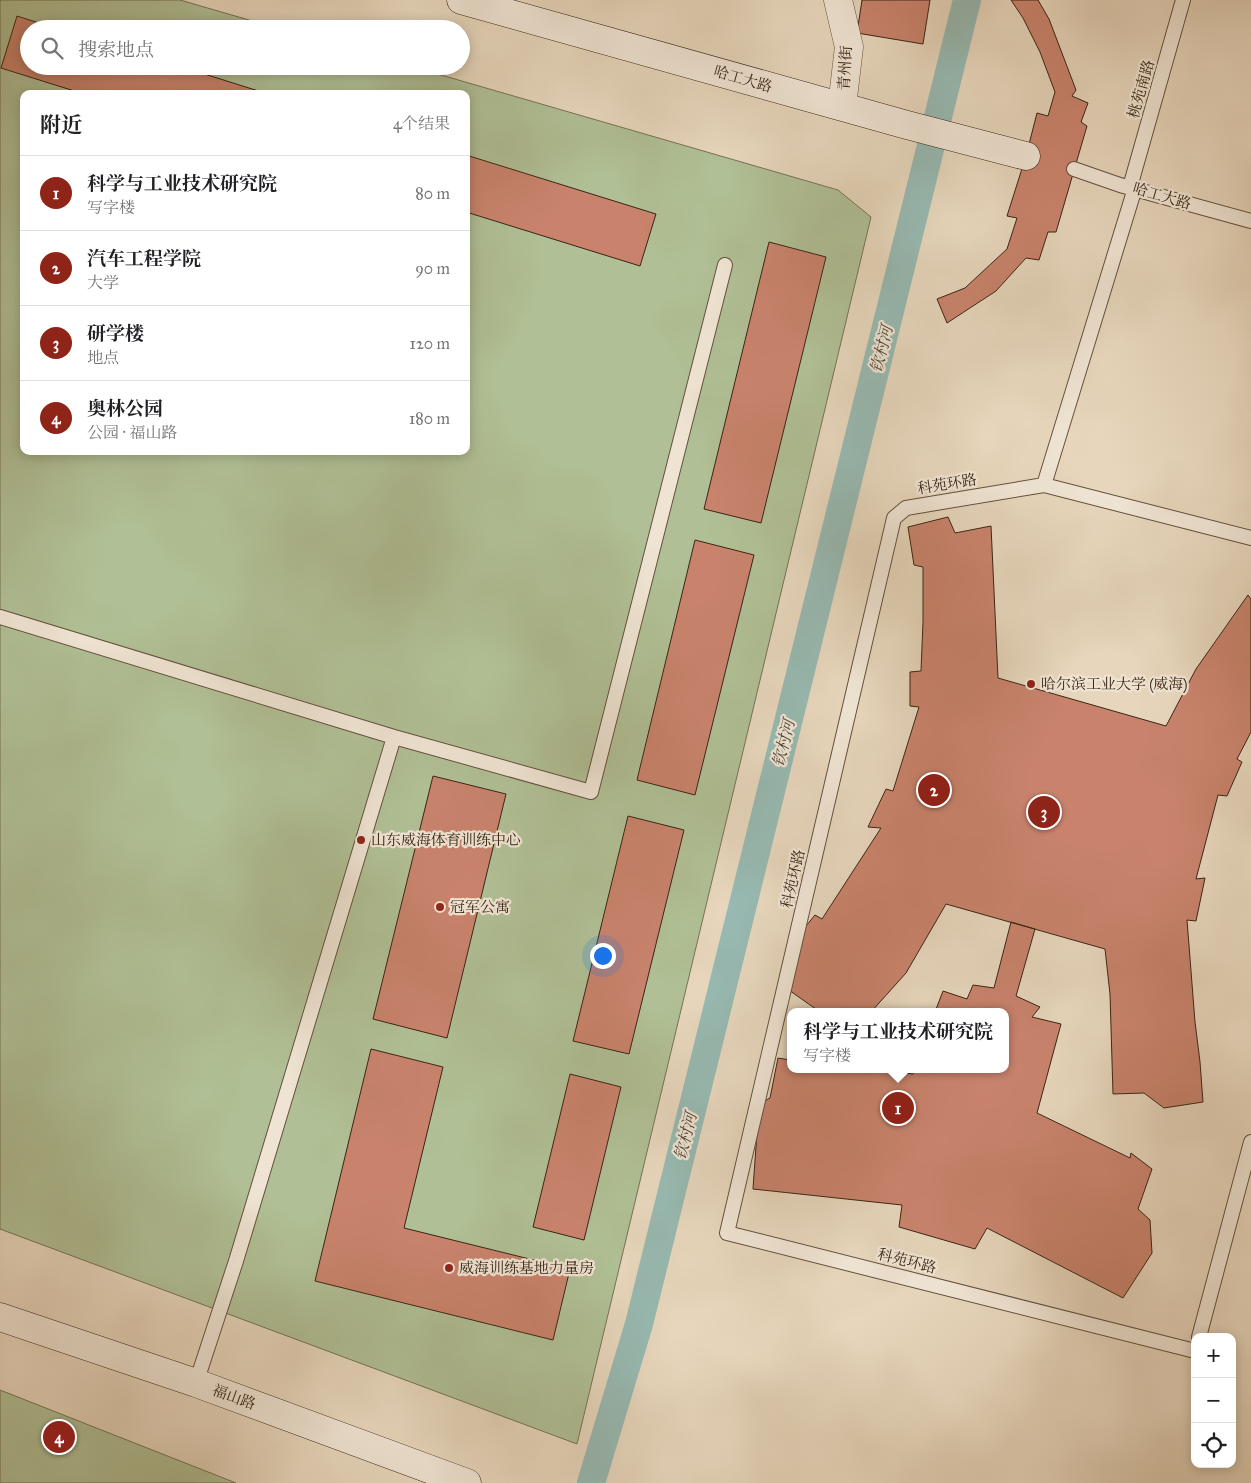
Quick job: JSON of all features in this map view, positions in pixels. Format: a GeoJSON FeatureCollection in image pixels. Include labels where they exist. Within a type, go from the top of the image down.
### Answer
{"type":"FeatureCollection","features":[{"type":"Feature","properties":{"kind":"main road","name":"哈工大路"},"geometry":{"type":"LineString","coordinates":[[461,0],[907,125],[1026,156]]}},
{"type":"Feature","properties":{"kind":"main road","name":"青州街"},"geometry":{"type":"LineString","coordinates":[[838,0],[849,47],[842,106]]}},
{"type":"Feature","properties":{"kind":"main road","name":"福山路"},"geometry":{"type":"LineString","coordinates":[[0,1317],[196,1383],[452,1480]]}},
{"type":"Feature","properties":{"kind":"lane","name":"桃苑南路"},"geometry":{"type":"LineString","coordinates":[[1133,187],[1183,0]]}},
{"type":"Feature","properties":{"kind":"lane","name":"哈工大路"},"geometry":{"type":"LineString","coordinates":[[1074,169],[1251,221]]}},
{"type":"Feature","properties":{"kind":"lane"},"geometry":{"type":"LineString","coordinates":[[1133,187],[1044,485],[1251,538]]}},
{"type":"Feature","properties":{"kind":"lane"},"geometry":{"type":"LineString","coordinates":[[0,617],[394,737],[591,792],[725,265]]}},
{"type":"Feature","properties":{"kind":"lane","name":"科苑环路"},"geometry":{"type":"LineString","coordinates":[[1044,485],[906,508],[894,518],[727,1233],[1191,1350]]}},
{"type":"Feature","properties":{"kind":"lane"},"geometry":{"type":"LineString","coordinates":[[196,1383],[236,1261],[394,737]]}},
{"type":"Feature","properties":{"kind":"lane"},"geometry":{"type":"LineString","coordinates":[[1200,1333],[1251,1142]]}},
{"type":"Feature","properties":{"kind":"green space","name":"山东威海体育训练中心"},"geometry":{"type":"Polygon","coordinates":[[[0,0],[180,0],[249,20],[20,20],[20,75],[441,75],[838,190],[871,217],[577,1444],[0,1229],[0,0]]]}},
{"type":"Feature","properties":{"kind":"green space"},"geometry":{"type":"Polygon","coordinates":[[[0,1390],[236,1483],[0,1483],[0,1390]]]}},
{"type":"Feature","properties":{"kind":"building"},"geometry":{"type":"Polygon","coordinates":[[[862,0],[930,0],[923,44],[857,33],[862,0]]]}},
{"type":"Feature","properties":{"kind":"building"},"geometry":{"type":"Polygon","coordinates":[[[1011,0],[1038,0],[1049,19],[1076,90],[1072,96],[1088,103],[1081,122],[1087,126],[1056,232],[1048,232],[1039,260],[1026,258],[996,291],[947,323],[937,299],[965,288],[1007,249],[1017,218],[1007,216],[1037,113],[1048,116],[1055,92],[1040,52],[1023,18],[1011,0]]]}},
{"type":"Feature","properties":{"kind":"building"},"geometry":{"type":"Polygon","coordinates":[[[17,16],[30,20],[20,20],[20,74],[1,68],[17,16]]]}},
{"type":"Feature","properties":{"kind":"building"},"geometry":{"type":"Polygon","coordinates":[[[23,75],[208,75],[255,90],[71,90],[23,75]]]}},
{"type":"Feature","properties":{"kind":"building"},"geometry":{"type":"Polygon","coordinates":[[[470,156],[656,214],[640,266],[470,213],[470,156]]]}},
{"type":"Feature","properties":{"kind":"building"},"geometry":{"type":"Polygon","coordinates":[[[769,242],[826,257],[761,523],[704,509],[769,242]]]}},
{"type":"Feature","properties":{"kind":"building"},"geometry":{"type":"Polygon","coordinates":[[[948,517],[955,533],[991,526],[998,678],[1166,726],[1196,669],[1248,595],[1251,599],[1251,732],[1237,759],[1242,762],[1227,796],[1218,795],[1196,879],[1205,878],[1196,921],[1187,920],[1203,1102],[1164,1108],[1144,1093],[1113,1094],[1110,994],[1105,949],[946,904],[906,973],[875,1008],[814,1008],[786,988],[792,943],[815,915],[822,919],[881,828],[868,827],[886,789],[893,791],[919,707],[910,706],[910,672],[921,671],[923,567],[914,565],[908,527],[948,517]]]}},
{"type":"Feature","properties":{"kind":"building"},"geometry":{"type":"Polygon","coordinates":[[[695,540],[754,555],[695,795],[637,780],[695,540]]]}},
{"type":"Feature","properties":{"kind":"building","name":"冠军公寓"},"geometry":{"type":"Polygon","coordinates":[[[433,776],[506,794],[447,1038],[373,1019],[433,776]]]}},
{"type":"Feature","properties":{"kind":"building"},"geometry":{"type":"Polygon","coordinates":[[[628,816],[684,830],[629,1054],[573,1041],[628,816]]]}},
{"type":"Feature","properties":{"kind":"building"},"geometry":{"type":"Polygon","coordinates":[[[1011,922],[1035,929],[1016,996],[1040,1007],[1032,1017],[1061,1024],[1037,1113],[1130,1158],[1131,1153],[1152,1169],[1138,1209],[1150,1220],[1152,1253],[1123,1298],[987,1228],[975,1249],[899,1227],[902,1205],[753,1189],[759,1104],[770,1098],[778,1058],[787,1060],[787,1073],[1009,1073],[1009,1008],[937,1008],[943,991],[967,999],[973,985],[994,988],[1011,922]]]}},
{"type":"Feature","properties":{"kind":"building"},"geometry":{"type":"Polygon","coordinates":[[[371,1049],[443,1067],[404,1228],[570,1269],[553,1340],[315,1281],[371,1049]]]}},
{"type":"Feature","properties":{"kind":"building"},"geometry":{"type":"Polygon","coordinates":[[[570,1074],[621,1087],[584,1240],[533,1227],[570,1074]]]}},
{"type":"Feature","properties":{"kind":"waterway","name":"钦村河"},"geometry":{"type":"LineString","coordinates":[[591,1483],[639,1324],[967,0]]}},
{"type":"Feature","properties":{"kind":"place","name":"哈尔滨工业大学 (威海)"},"geometry":{"type":"Point","coordinates":[1031,684]}},
{"type":"Feature","properties":{"kind":"place","name":"汽车工程学院"},"geometry":{"type":"Point","coordinates":[934,790]}},
{"type":"Feature","properties":{"kind":"place","name":"研学楼"},"geometry":{"type":"Point","coordinates":[1044,812]}},
{"type":"Feature","properties":{"kind":"place","name":"山东威海体育训练中心"},"geometry":{"type":"Point","coordinates":[361,840]}},
{"type":"Feature","properties":{"kind":"place","name":"冠军公寓"},"geometry":{"type":"Point","coordinates":[440,907]}},
{"type":"Feature","properties":{"kind":"place","name":"科学与工业技术研究院"},"geometry":{"type":"Point","coordinates":[898,1108]}},
{"type":"Feature","properties":{"kind":"place","name":"威海训练基地力量房"},"geometry":{"type":"Point","coordinates":[449,1268]}},
{"type":"Feature","properties":{"kind":"place","name":"奥林公园"},"geometry":{"type":"Point","coordinates":[59,1437]}}]}
